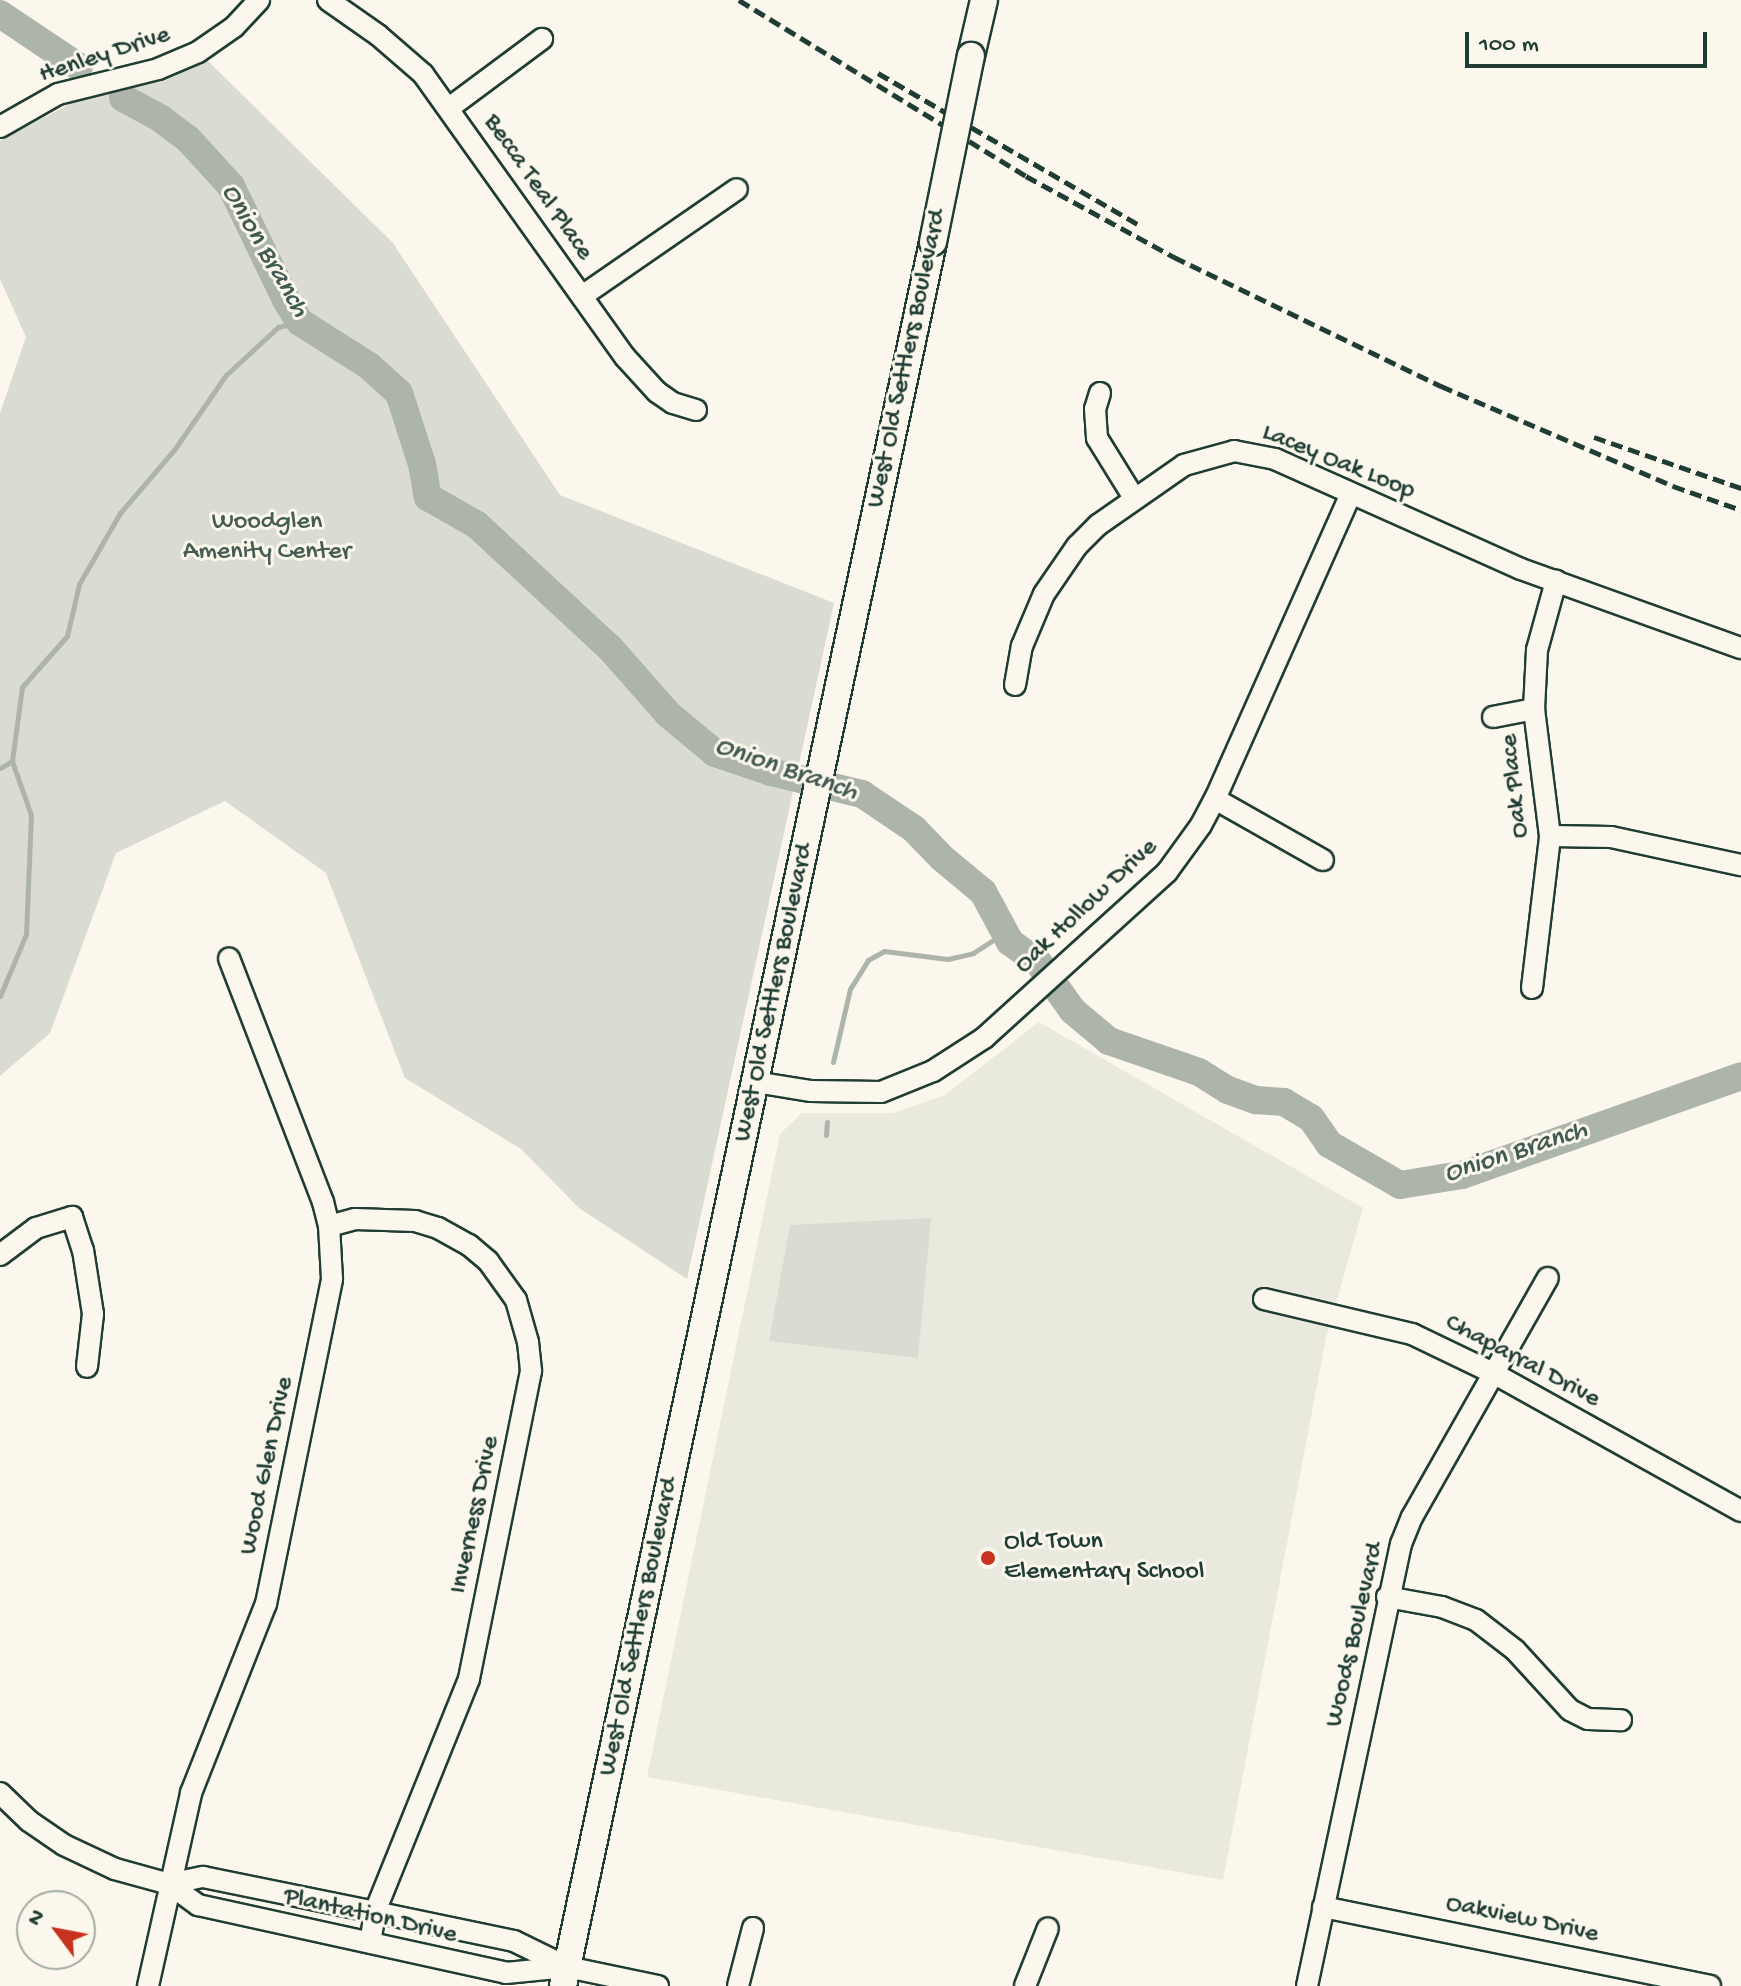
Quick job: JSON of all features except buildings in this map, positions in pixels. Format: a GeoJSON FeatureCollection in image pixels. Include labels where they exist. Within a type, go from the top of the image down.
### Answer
{"type":"FeatureCollection","features":[{"type":"Feature","properties":{"kind":"main road","name":"West Old Settlers Boulevard"},"geometry":{"type":"LineString","coordinates":[[565,1977],[806,853],[984,0]]}},
{"type":"Feature","properties":{"kind":"street","name":"Henley Drive"},"geometry":{"type":"LineString","coordinates":[[0,127],[58,94],[158,69],[198,52],[234,27],[259,0]]}},
{"type":"Feature","properties":{"kind":"street","name":"Becca Teal Place"},"geometry":{"type":"LineString","coordinates":[[328,0],[378,35],[423,74],[625,357],[657,392],[673,403],[696,410]]}},
{"type":"Feature","properties":{"kind":"street"},"geometry":{"type":"LineString","coordinates":[[449,108],[542,39]]}},
{"type":"Feature","properties":{"kind":"street"},"geometry":{"type":"LineString","coordinates":[[582,296],[737,189]]}},
{"type":"Feature","properties":{"kind":"street"},"geometry":{"type":"LineString","coordinates":[[1100,393],[1095,409],[1097,438],[1134,498]]}},
{"type":"Feature","properties":{"kind":"street","name":"Lacey Oak Loop"},"geometry":{"type":"LineString","coordinates":[[1015,685],[1022,646],[1059,569],[1098,525],[1193,460],[1234,451],[1275,459],[1556,581],[1741,648]]}},
{"type":"Feature","properties":{"kind":"street","name":"Oak Hollow Drive"},"geometry":{"type":"LineString","coordinates":[[755,1082],[811,1091],[881,1092],[933,1071],[984,1038],[1167,872],[1201,825],[1215,799],[1351,494]]}},
{"type":"Feature","properties":{"kind":"street","name":"Oak Place"},"geometry":{"type":"LineString","coordinates":[[1532,988],[1550,836],[1534,709],[1537,650],[1556,581]]}},
{"type":"Feature","properties":{"kind":"street"},"geometry":{"type":"LineString","coordinates":[[1493,717],[1534,709]]}},
{"type":"Feature","properties":{"kind":"street"},"geometry":{"type":"LineString","coordinates":[[1215,799],[1323,860]]}},
{"type":"Feature","properties":{"kind":"street"},"geometry":{"type":"LineString","coordinates":[[1550,836],[1611,837],[1741,865]]}},
{"type":"Feature","properties":{"kind":"street","name":"Wood Glen Drive"},"geometry":{"type":"LineString","coordinates":[[148,1986],[191,1793],[266,1604],[332,1279],[329,1226],[323,1202],[229,958]]}},
{"type":"Feature","properties":{"kind":"street"},"geometry":{"type":"LineString","coordinates":[[0,1255],[36,1228],[72,1217],[83,1250],[93,1314],[87,1367]]}},
{"type":"Feature","properties":{"kind":"street","name":"Inverness Drive"},"geometry":{"type":"LineString","coordinates":[[329,1226],[355,1219],[415,1221],[438,1228],[469,1245],[504,1279],[516,1300],[528,1342],[531,1371],[469,1679],[375,1912],[370,1943]]}},
{"type":"Feature","properties":{"kind":"street","name":"Woods Boulevard"},"geometry":{"type":"LineString","coordinates":[[1307,1986],[1387,1597],[1401,1544],[1412,1517],[1548,1278]]}},
{"type":"Feature","properties":{"kind":"street","name":"Chaparral Drive"},"geometry":{"type":"LineString","coordinates":[[1264,1299],[1412,1334],[1493,1373],[1741,1511]]}},
{"type":"Feature","properties":{"kind":"street"},"geometry":{"type":"LineString","coordinates":[[1387,1597],[1442,1607],[1476,1620],[1515,1650],[1570,1710],[1588,1719],[1621,1720]]}},
{"type":"Feature","properties":{"kind":"street","name":"Plantation Drive"},"geometry":{"type":"LineString","coordinates":[[0,1793],[29,1821],[64,1845],[115,1869],[169,1884],[198,1905],[506,1973],[658,1986]]}},
{"type":"Feature","properties":{"kind":"street","name":"Plantation Drive"},"geometry":{"type":"LineString","coordinates":[[169,1884],[203,1877],[514,1941],[565,1977]]}},
{"type":"Feature","properties":{"kind":"street","name":"Oakview Drive"},"geometry":{"type":"LineString","coordinates":[[1323,1907],[1710,1986]]}},
{"type":"Feature","properties":{"kind":"street"},"geometry":{"type":"LineString","coordinates":[[738,1986],[753,1928]]}},
{"type":"Feature","properties":{"kind":"street"},"geometry":{"type":"LineString","coordinates":[[1025,1986],[1048,1928]]}},
{"type":"Feature","properties":{"kind":"shaded area","name":"Old Town Elementary School"},"geometry":{"type":"Polygon","coordinates":[[[1039,1022],[1363,1208],[1326,1338],[1223,1880],[647,1777],[780,1134],[802,1113],[893,1113],[945,1095],[1039,1022]]]}},
{"type":"Feature","properties":{"kind":"green space","name":"Woodglen Amenity Center"},"geometry":{"type":"Polygon","coordinates":[[[206,59],[393,243],[560,495],[834,603],[687,1279],[579,1208],[521,1149],[405,1078],[326,873],[225,801],[116,853],[50,1033],[0,1076],[0,413],[26,337],[0,279],[0,141],[77,100],[159,82],[206,59]]]}},
{"type":"Feature","properties":{"kind":"green space"},"geometry":{"type":"Polygon","coordinates":[[[931,1218],[918,1358],[769,1341],[790,1225],[931,1218]]]}},
{"type":"Feature","properties":{"kind":"waterway","name":"Onion Branch"},"geometry":{"type":"LineString","coordinates":[[0,14],[79,67]]}},
{"type":"Feature","properties":{"kind":"waterway","name":"Onion Branch"},"geometry":{"type":"LineString","coordinates":[[123,98],[160,118],[188,139],[231,186],[286,300],[300,322],[369,366],[399,393],[422,464],[428,497],[477,525],[610,648],[668,714],[715,753],[771,772],[862,794],[914,829],[942,858],[983,892],[1010,942],[1038,962],[1073,1011],[1109,1041],[1199,1072],[1228,1090],[1256,1100],[1284,1102],[1311,1118],[1329,1144],[1400,1185],[1462,1175],[1741,1076]]}},
{"type":"Feature","properties":{"kind":"waterway"},"geometry":{"type":"LineString","coordinates":[[0,768],[12,761],[22,687],[67,636],[79,584],[120,513],[174,450],[226,375],[278,327],[300,322]]}},
{"type":"Feature","properties":{"kind":"waterway"},"geometry":{"type":"LineString","coordinates":[[0,996],[26,934],[31,815],[12,761]]}},
{"type":"Feature","properties":{"kind":"waterway"},"geometry":{"type":"LineString","coordinates":[[833,1062],[850,989],[868,960],[884,951],[948,959],[973,953],[996,938],[1010,942]]}},
{"type":"Feature","properties":{"kind":"waterway"},"geometry":{"type":"LineString","coordinates":[[826,1135],[827,1122]]}},
{"type":"Feature","properties":{"kind":"railway"},"geometry":{"type":"LineString","coordinates":[[739,0],[1026,176],[1174,257],[1441,386],[1673,486],[1741,510]]}},
{"type":"Feature","properties":{"kind":"railway"},"geometry":{"type":"LineString","coordinates":[[878,73],[1137,224]]}},
{"type":"Feature","properties":{"kind":"railway"},"geometry":{"type":"LineString","coordinates":[[1594,437],[1741,488]]}},
{"type":"Feature","properties":{"kind":"place","name":"Old Town Elementary School"},"geometry":{"type":"Point","coordinates":[988,1558]}}]}
